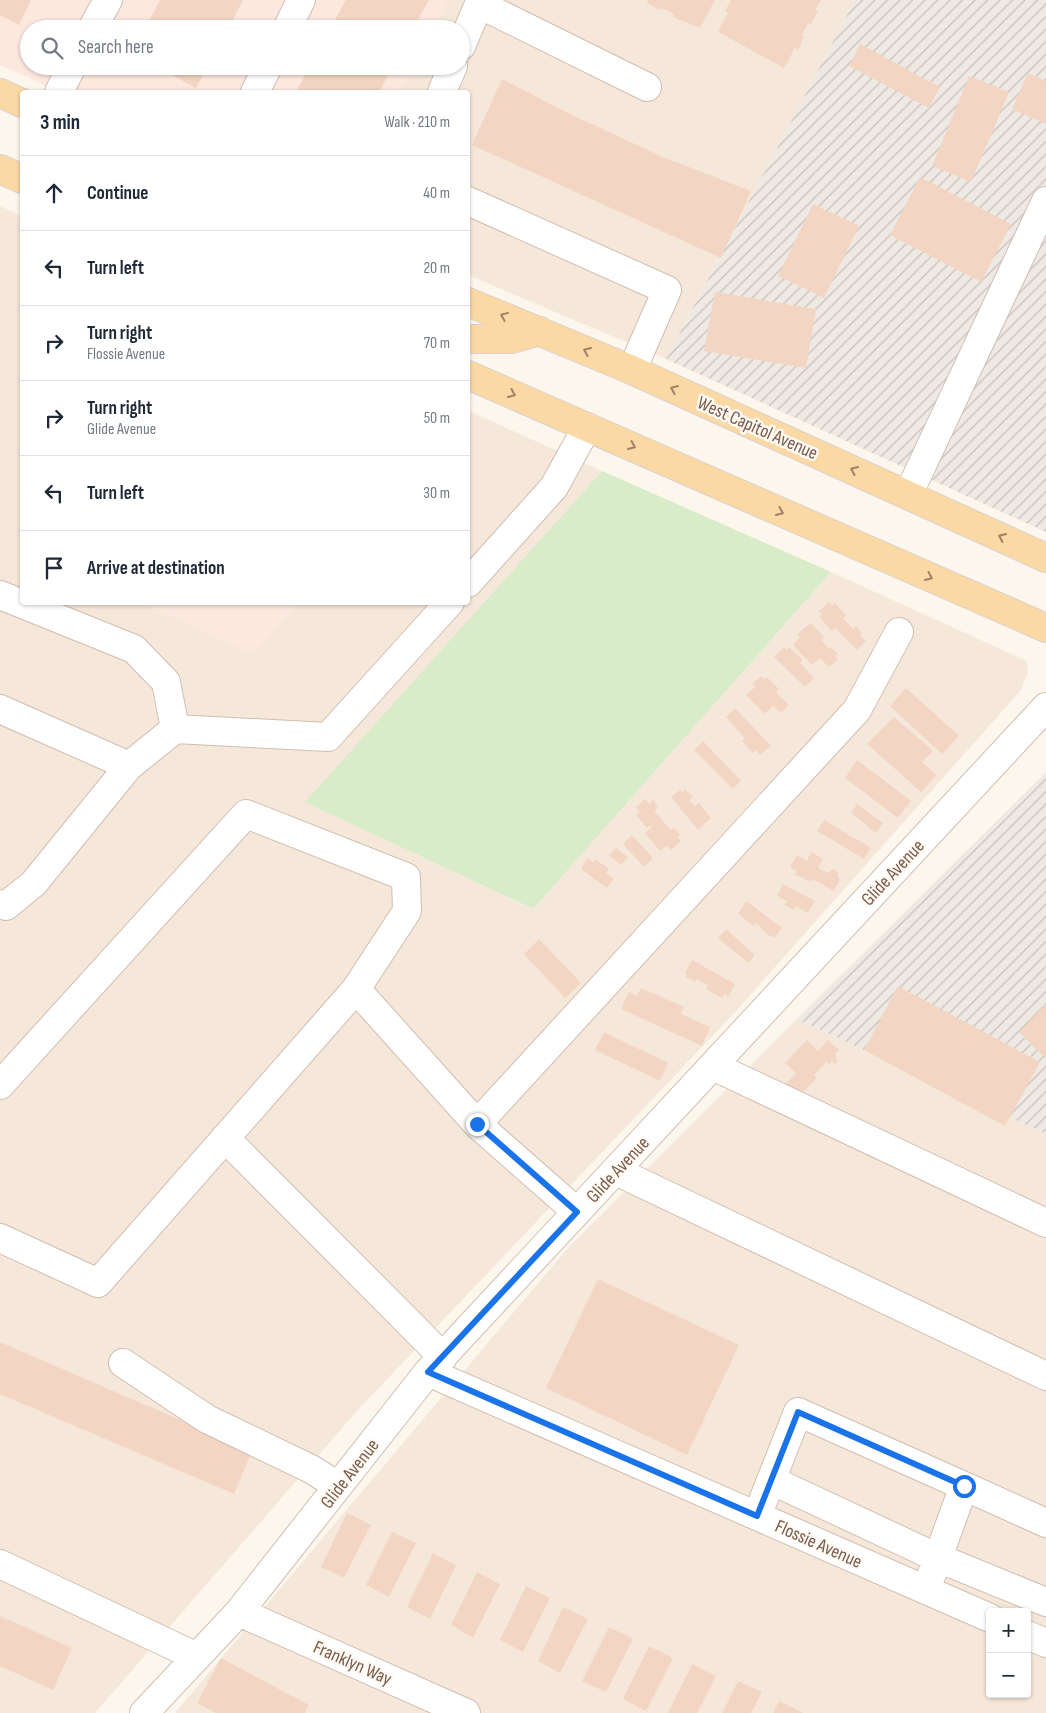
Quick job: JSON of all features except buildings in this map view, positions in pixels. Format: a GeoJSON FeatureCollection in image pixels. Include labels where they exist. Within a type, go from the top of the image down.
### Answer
{"type":"FeatureCollection","features":[{"type":"Feature","properties":{"kind":"main road"},"geometry":{"type":"LineString","coordinates":[[0,93],[20,102]]}},
{"type":"Feature","properties":{"kind":"main road"},"geometry":{"type":"LineString","coordinates":[[0,170],[20,178]]}},
{"type":"Feature","properties":{"kind":"main road","name":"West Capitol Avenue"},"geometry":{"type":"LineString","coordinates":[[470,303],[632,370],[1046,558]]}},
{"type":"Feature","properties":{"kind":"main road"},"geometry":{"type":"LineString","coordinates":[[470,340],[511,339],[540,331]]}},
{"type":"Feature","properties":{"kind":"main road"},"geometry":{"type":"LineString","coordinates":[[470,376],[1046,628]]}},
{"type":"Feature","properties":{"kind":"street"},"geometry":{"type":"LineString","coordinates":[[97,20],[108,0]]}},
{"type":"Feature","properties":{"kind":"street"},"geometry":{"type":"LineString","coordinates":[[291,20],[301,0]]}},
{"type":"Feature","properties":{"kind":"street"},"geometry":{"type":"LineString","coordinates":[[470,25],[480,2],[647,86]]}},
{"type":"Feature","properties":{"kind":"street"},"geometry":{"type":"LineString","coordinates":[[60,90],[68,75]]}},
{"type":"Feature","properties":{"kind":"street"},"geometry":{"type":"LineString","coordinates":[[256,90],[264,75]]}},
{"type":"Feature","properties":{"kind":"street"},"geometry":{"type":"LineString","coordinates":[[443,90],[449,75]]}},
{"type":"Feature","properties":{"kind":"street"},"geometry":{"type":"LineString","coordinates":[[908,494],[1046,201]]}},
{"type":"Feature","properties":{"kind":"street"},"geometry":{"type":"LineString","coordinates":[[470,202],[667,290],[632,370]]}},
{"type":"Feature","properties":{"kind":"street"},"geometry":{"type":"LineString","coordinates":[[470,581],[554,486],[587,427]]}},
{"type":"Feature","properties":{"kind":"street"},"geometry":{"type":"LineString","coordinates":[[0,595],[20,603]]}},
{"type":"Feature","properties":{"kind":"street"},"geometry":{"type":"LineString","coordinates":[[25,605],[134,649],[166,682],[175,729]]}},
{"type":"Feature","properties":{"kind":"street"},"geometry":{"type":"LineString","coordinates":[[0,904],[6,906],[34,883],[129,766],[175,729],[328,737],[447,605]]}},
{"type":"Feature","properties":{"kind":"street"},"geometry":{"type":"LineString","coordinates":[[477,1124],[858,710],[899,632]]}},
{"type":"Feature","properties":{"kind":"street","name":"Glide Avenue"},"geometry":{"type":"LineString","coordinates":[[144,1713],[239,1612],[435,1364],[1046,707]]}},
{"type":"Feature","properties":{"kind":"street"},"geometry":{"type":"LineString","coordinates":[[0,709],[129,766]]}},
{"type":"Feature","properties":{"kind":"street"},"geometry":{"type":"LineString","coordinates":[[0,1084],[246,814],[406,877],[407,912],[356,989],[98,1283],[0,1238]]}},
{"type":"Feature","properties":{"kind":"street"},"geometry":{"type":"LineString","coordinates":[[356,989],[477,1124],[577,1212]]}},
{"type":"Feature","properties":{"kind":"street"},"geometry":{"type":"LineString","coordinates":[[712,1066],[1046,1223]]}},
{"type":"Feature","properties":{"kind":"street"},"geometry":{"type":"LineString","coordinates":[[225,1138],[435,1364]]}},
{"type":"Feature","properties":{"kind":"street"},"geometry":{"type":"LineString","coordinates":[[616,1171],[1046,1376]]}},
{"type":"Feature","properties":{"kind":"street"},"geometry":{"type":"LineString","coordinates":[[123,1363],[207,1419],[311,1469],[338,1486]]}},
{"type":"Feature","properties":{"kind":"street","name":"Flossie Avenue"},"geometry":{"type":"LineString","coordinates":[[435,1364],[757,1516],[986,1616]]}},
{"type":"Feature","properties":{"kind":"street"},"geometry":{"type":"LineString","coordinates":[[757,1516],[798,1412],[1046,1523]]}},
{"type":"Feature","properties":{"kind":"street"},"geometry":{"type":"LineString","coordinates":[[771,1480],[938,1558],[1046,1602]]}},
{"type":"Feature","properties":{"kind":"street"},"geometry":{"type":"LineString","coordinates":[[926,1590],[964,1486]]}},
{"type":"Feature","properties":{"kind":"street"},"geometry":{"type":"LineString","coordinates":[[0,1564],[198,1657]]}},
{"type":"Feature","properties":{"kind":"street","name":"Franklyn Way"},"geometry":{"type":"LineString","coordinates":[[239,1612],[466,1713]]}},
{"type":"Feature","properties":{"kind":"street"},"geometry":{"type":"LineString","coordinates":[[1031,1636],[1046,1643]]}},
{"type":"Feature","properties":{"kind":"shaded area"},"geometry":{"type":"Polygon","coordinates":[[[0,0],[448,0],[438,20],[20,20],[20,74],[0,65],[0,0]]]}},
{"type":"Feature","properties":{"kind":"shaded area"},"geometry":{"type":"Polygon","coordinates":[[[443,0],[855,0],[666,359],[470,276],[470,90],[397,90],[405,75],[470,75],[470,20],[433,20],[443,0]]]}},
{"type":"Feature","properties":{"kind":"shaded area"},"geometry":{"type":"Polygon","coordinates":[[[855,0],[1046,0],[1046,532],[666,359],[855,0]]]}},
{"type":"Feature","properties":{"kind":"shaded area"},"geometry":{"type":"Polygon","coordinates":[[[22,75],[408,75],[400,90],[55,90],[22,75]]]}},
{"type":"Feature","properties":{"kind":"shaded area"},"geometry":{"type":"Polygon","coordinates":[[[0,206],[20,215],[20,605],[147,605],[253,653],[297,605],[470,605],[471,412],[602,471],[306,802],[532,909],[831,572],[1027,661],[1028,672],[1021,690],[737,1010],[356,1412],[95,1713],[0,1713],[0,206]]]}},
{"type":"Feature","properties":{"kind":"shaded area"},"geometry":{"type":"Polygon","coordinates":[[[147,605],[297,605],[253,653],[147,605]]]}},
{"type":"Feature","properties":{"kind":"shaded area"},"geometry":{"type":"Polygon","coordinates":[[[1046,772],[1046,1134],[797,1019],[1046,772]]]}},
{"type":"Feature","properties":{"kind":"shaded area"},"geometry":{"type":"Polygon","coordinates":[[[797,1019],[1046,1134],[1046,1713],[175,1713],[567,1249],[797,1019]]]}},
{"type":"Feature","properties":{"kind":"green space"},"geometry":{"type":"Polygon","coordinates":[[[602,471],[831,572],[533,909],[305,802],[602,471]]]}},
{"type":"Feature","properties":{"kind":"route"},"geometry":{"type":"LineString","coordinates":[[477,1124],[577,1212],[428,1372],[757,1516],[798,1412],[964,1486]]}}]}
